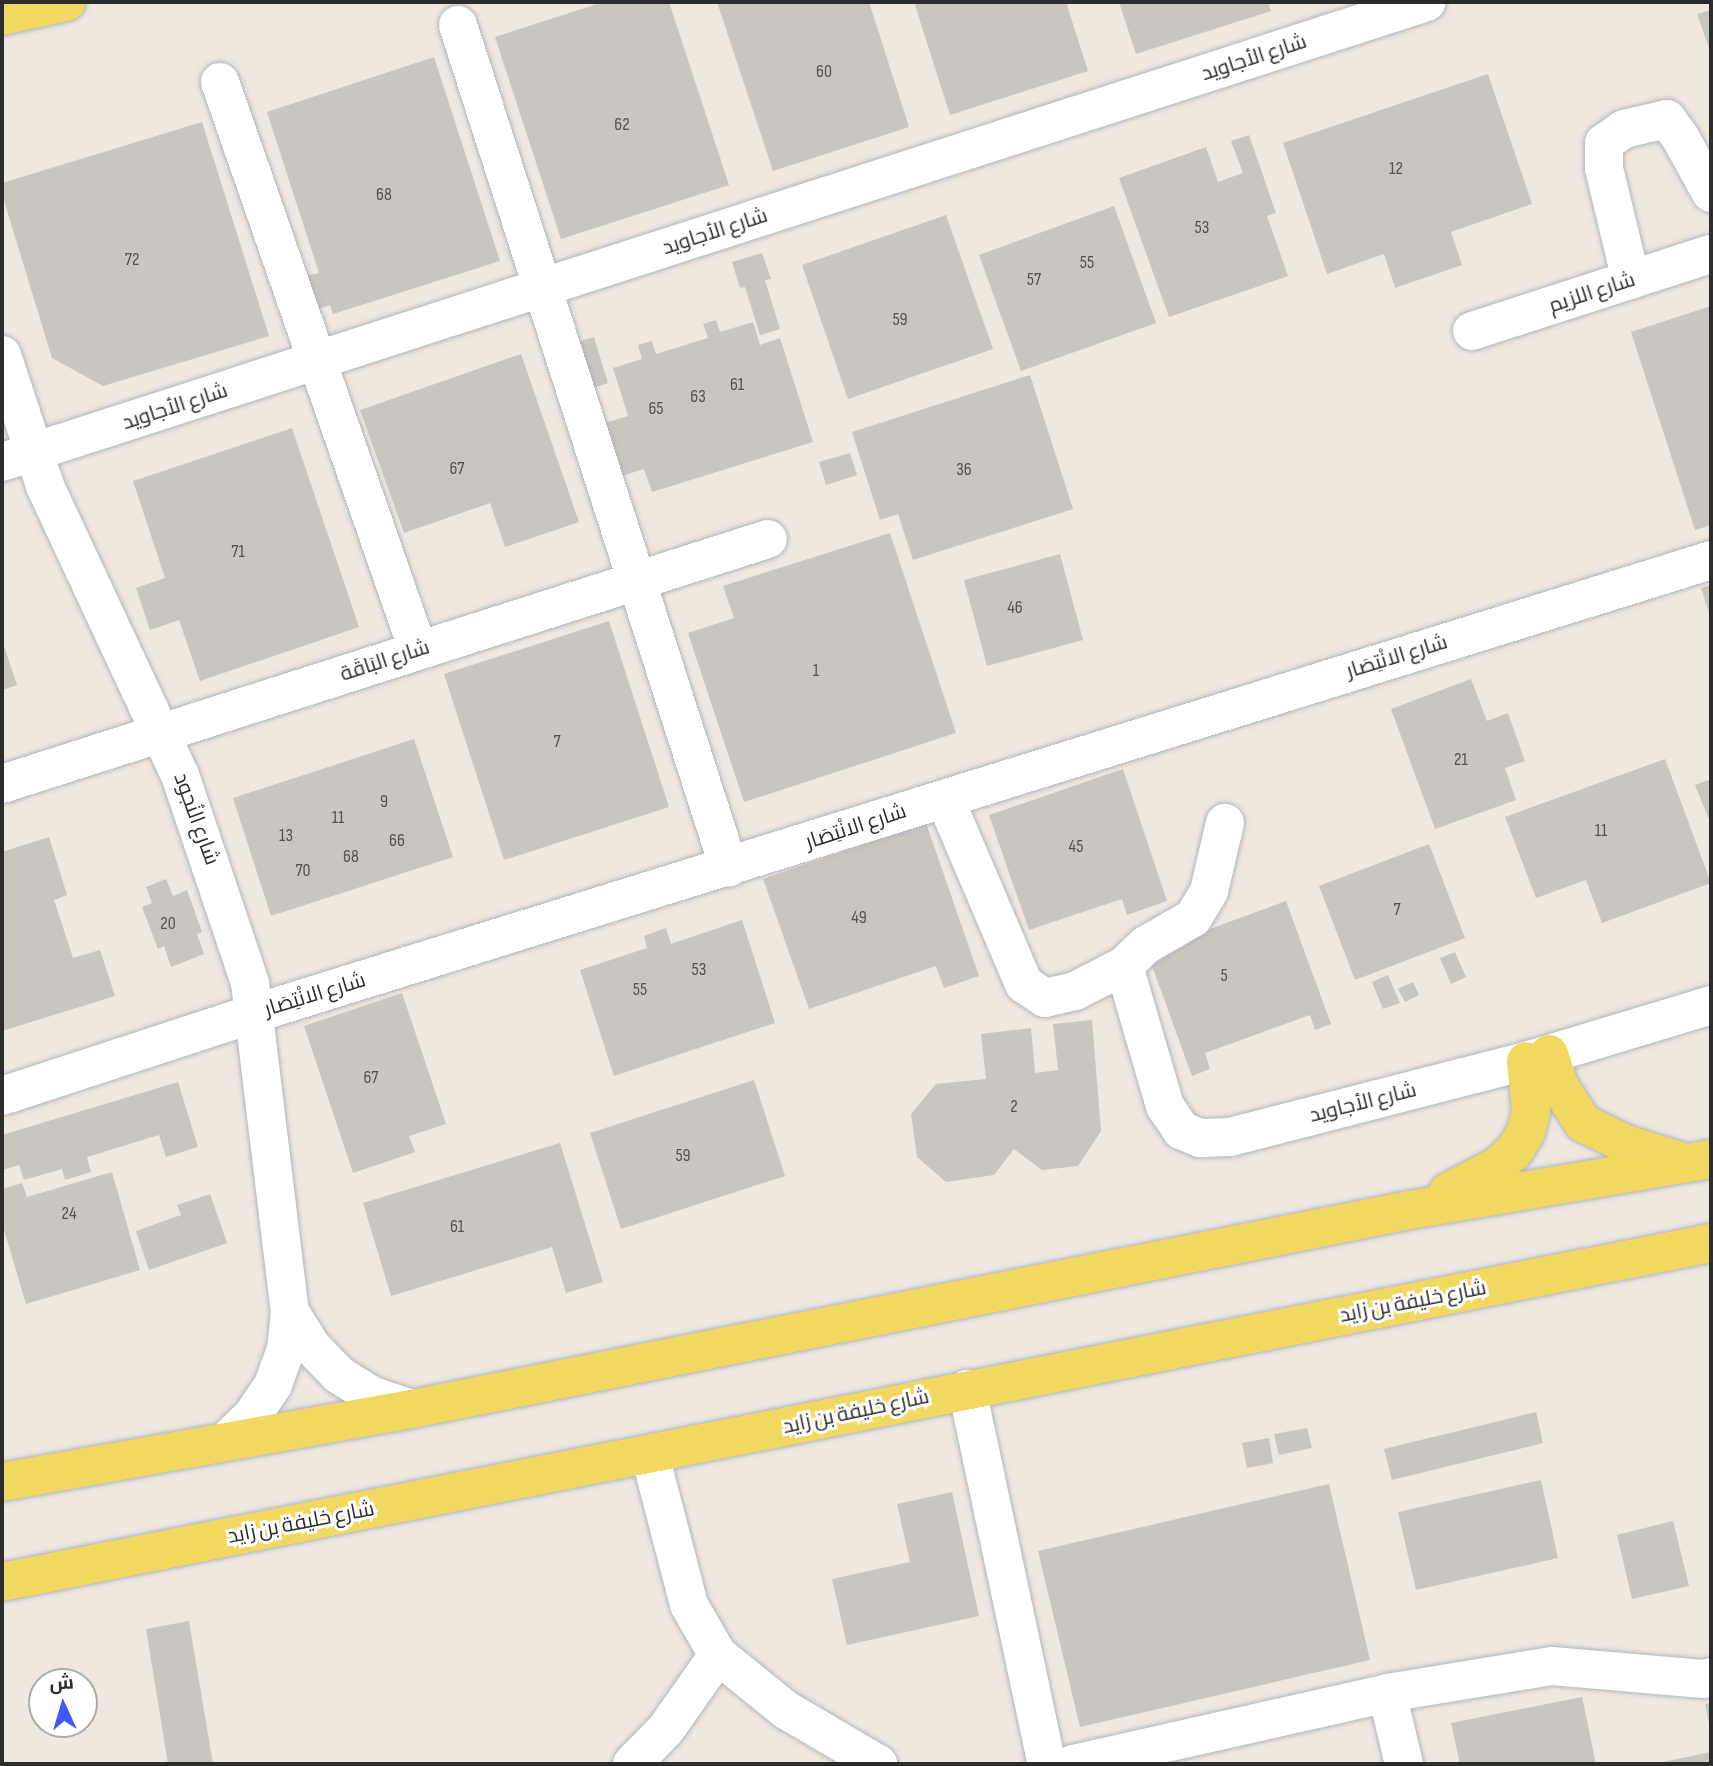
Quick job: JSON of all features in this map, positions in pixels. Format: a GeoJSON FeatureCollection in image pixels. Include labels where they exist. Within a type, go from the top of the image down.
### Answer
{"type":"FeatureCollection","features":[{"type":"Feature","properties":{"kind":"main road"},"geometry":{"type":"LineString","coordinates":[[2,16],[66,2]]}},
{"type":"Feature","properties":{"kind":"main road"},"geometry":{"type":"LineString","coordinates":[[1538,1058],[1583,1123],[1628,1145],[1700,1161]]}},
{"type":"Feature","properties":{"kind":"main road"},"geometry":{"type":"LineString","coordinates":[[1410,1210],[1498,1166],[1515,1150],[1526,1132],[1531,1112],[1538,1058]]}},
{"type":"Feature","properties":{"kind":"main road"},"geometry":{"type":"LineString","coordinates":[[2,1482],[412,1409],[1410,1210],[1700,1161]]}},
{"type":"Feature","properties":{"kind":"main road","name":"شارع خليفة بن زايد"},"geometry":{"type":"LineString","coordinates":[[2,1582],[1711,1243]]}},
{"type":"Feature","properties":{"kind":"street","name":"شارع الأجاويد"},"geometry":{"type":"LineString","coordinates":[[17,458],[1427,2]]}},
{"type":"Feature","properties":{"kind":"street"},"geometry":{"type":"LineString","coordinates":[[458,25],[729,868]]}},
{"type":"Feature","properties":{"kind":"street"},"geometry":{"type":"LineString","coordinates":[[220,82],[418,650]]}},
{"type":"Feature","properties":{"kind":"street"},"geometry":{"type":"LineString","coordinates":[[1631,280],[1604,168],[1604,143],[1623,129],[1667,119],[1681,136],[1711,193]]}},
{"type":"Feature","properties":{"kind":"street","name":"شارع اللزيم"},"geometry":{"type":"LineString","coordinates":[[1472,331],[1711,254]]}},
{"type":"Feature","properties":{"kind":"street","name":"شارع النُجود"},"geometry":{"type":"LineString","coordinates":[[2,355],[17,458],[163,732],[232,922],[256,1013],[290,1312],[286,1349],[273,1385],[252,1416],[225,1442]]}},
{"type":"Feature","properties":{"kind":"street","name":"شارع البَاقَة"},"geometry":{"type":"LineString","coordinates":[[2,784],[768,539]]}},
{"type":"Feature","properties":{"kind":"street","name":"شارع الانْتِصَار"},"geometry":{"type":"LineString","coordinates":[[2,1096],[256,1013],[729,868],[1711,560]]}},
{"type":"Feature","properties":{"kind":"street"},"geometry":{"type":"LineString","coordinates":[[946,799],[1024,984],[1045,998],[1075,991],[1124,966],[1146,945],[1193,918],[1209,891],[1225,823]]}},
{"type":"Feature","properties":{"kind":"street","name":"شارع الأجاويد"},"geometry":{"type":"LineString","coordinates":[[1124,966],[1165,1106],[1181,1130],[1200,1138],[1230,1137],[1538,1058],[1711,1005]]}},
{"type":"Feature","properties":{"kind":"street","name":"شارع النُجود"},"geometry":{"type":"LineString","coordinates":[[290,1312],[311,1346],[339,1375],[373,1396],[412,1409]]}},
{"type":"Feature","properties":{"kind":"street"},"geometry":{"type":"LineString","coordinates":[[967,1389],[1047,1764]]}},
{"type":"Feature","properties":{"kind":"street"},"geometry":{"type":"LineString","coordinates":[[650,1455],[689,1605],[718,1655],[786,1710],[878,1764]]}},
{"type":"Feature","properties":{"kind":"street"},"geometry":{"type":"LineString","coordinates":[[632,1764],[666,1729],[718,1655]]}},
{"type":"Feature","properties":{"kind":"street"},"geometry":{"type":"LineString","coordinates":[[1073,1764],[1387,1693],[1552,1665],[1703,1679],[1711,1677]]}},
{"type":"Feature","properties":{"kind":"street"},"geometry":{"type":"LineString","coordinates":[[1387,1693],[1404,1764]]}},
{"type":"Feature","properties":{"kind":"building"},"geometry":{"type":"Polygon","coordinates":[[[603,2],[669,2],[729,185],[561,239],[495,37],[603,2]]]}},
{"type":"Feature","properties":{"kind":"building"},"geometry":{"type":"Polygon","coordinates":[[[717,2],[869,2],[909,127],[773,171],[717,2]]]}},
{"type":"Feature","properties":{"kind":"building"},"geometry":{"type":"Polygon","coordinates":[[[914,2],[1066,2],[1088,71],[950,115],[914,2]]]}},
{"type":"Feature","properties":{"kind":"building"},"geometry":{"type":"Polygon","coordinates":[[[1119,2],[1268,2],[1271,11],[1136,54],[1119,2]]]}},
{"type":"Feature","properties":{"kind":"building"},"geometry":{"type":"Polygon","coordinates":[[[1711,10],[1711,54],[1697,14],[1711,10]]]}},
{"type":"Feature","properties":{"kind":"building"},"geometry":{"type":"Polygon","coordinates":[[[434,57],[500,261],[333,314],[330,305],[313,311],[302,277],[319,273],[267,112],[434,57]]]}},
{"type":"Feature","properties":{"kind":"building"},"geometry":{"type":"Polygon","coordinates":[[[1488,74],[1532,204],[1451,232],[1462,265],[1395,288],[1384,254],[1327,274],[1283,143],[1488,74]]]}},
{"type":"Feature","properties":{"kind":"building"},"geometry":{"type":"Polygon","coordinates":[[[202,122],[269,336],[103,386],[52,358],[2,194],[2,183],[202,122]]]}},
{"type":"Feature","properties":{"kind":"building"},"geometry":{"type":"Polygon","coordinates":[[[1249,135],[1276,213],[1267,216],[1288,276],[1169,317],[1119,178],[1206,147],[1218,182],[1243,173],[1231,141],[1249,135]]]}},
{"type":"Feature","properties":{"kind":"building"},"geometry":{"type":"Polygon","coordinates":[[[1114,206],[1156,323],[1021,371],[979,255],[1114,206]]]}},
{"type":"Feature","properties":{"kind":"building"},"geometry":{"type":"Polygon","coordinates":[[[946,215],[993,349],[848,399],[802,265],[946,215]]]}},
{"type":"Feature","properties":{"kind":"building"},"geometry":{"type":"Polygon","coordinates":[[[762,253],[771,279],[765,280],[780,329],[760,335],[745,287],[740,288],[732,262],[762,253]]]}},
{"type":"Feature","properties":{"kind":"building"},"geometry":{"type":"Polygon","coordinates":[[[1711,306],[1711,525],[1695,530],[1631,332],[1711,306]]]}},
{"type":"Feature","properties":{"kind":"building"},"geometry":{"type":"Polygon","coordinates":[[[716,320],[720,332],[753,322],[760,345],[780,338],[813,442],[652,492],[644,469],[612,479],[595,426],[628,416],[613,368],[642,359],[638,345],[652,341],[656,354],[708,338],[703,324],[716,320]]]}},
{"type":"Feature","properties":{"kind":"building"},"geometry":{"type":"Polygon","coordinates":[[[594,337],[608,383],[593,388],[578,342],[594,337]]]}},
{"type":"Feature","properties":{"kind":"building"},"geometry":{"type":"Polygon","coordinates":[[[521,354],[579,522],[505,547],[490,503],[404,533],[360,410],[521,354]]]}},
{"type":"Feature","properties":{"kind":"building"},"geometry":{"type":"Polygon","coordinates":[[[1030,375],[1073,509],[913,560],[898,514],[880,520],[852,432],[1030,375]]]}},
{"type":"Feature","properties":{"kind":"building"},"geometry":{"type":"Polygon","coordinates":[[[292,428],[359,627],[200,681],[179,620],[150,630],[136,588],[165,578],[133,481],[292,428]]]}},
{"type":"Feature","properties":{"kind":"building"},"geometry":{"type":"Polygon","coordinates":[[[850,453],[857,475],[826,485],[819,462],[850,453]]]}},
{"type":"Feature","properties":{"kind":"building"},"geometry":{"type":"Polygon","coordinates":[[[890,533],[956,733],[744,802],[688,633],[734,618],[723,586],[890,533]]]}},
{"type":"Feature","properties":{"kind":"building"},"geometry":{"type":"Polygon","coordinates":[[[1060,554],[1083,640],[987,666],[964,580],[1060,554]]]}},
{"type":"Feature","properties":{"kind":"building"},"geometry":{"type":"Polygon","coordinates":[[[1711,585],[1711,619],[1701,588],[1711,585]]]}},
{"type":"Feature","properties":{"kind":"building"},"geometry":{"type":"Polygon","coordinates":[[[609,621],[669,807],[504,860],[444,674],[609,621]]]}},
{"type":"Feature","properties":{"kind":"building"},"geometry":{"type":"Polygon","coordinates":[[[2,640],[17,685],[2,690],[2,640]]]}},
{"type":"Feature","properties":{"kind":"building"},"geometry":{"type":"Polygon","coordinates":[[[1471,679],[1487,721],[1508,713],[1525,761],[1505,768],[1516,800],[1435,829],[1391,709],[1471,679]]]}},
{"type":"Feature","properties":{"kind":"building"},"geometry":{"type":"Polygon","coordinates":[[[414,739],[453,857],[271,916],[233,798],[414,739]]]}},
{"type":"Feature","properties":{"kind":"building"},"geometry":{"type":"Polygon","coordinates":[[[1665,759],[1711,883],[1602,923],[1586,880],[1536,898],[1505,817],[1665,759]]]}},
{"type":"Feature","properties":{"kind":"building"},"geometry":{"type":"Polygon","coordinates":[[[1123,769],[1167,901],[1127,915],[1122,899],[1029,930],[989,815],[1123,769]]]}},
{"type":"Feature","properties":{"kind":"building"},"geometry":{"type":"Polygon","coordinates":[[[1711,779],[1711,824],[1695,785],[1711,779]]]}},
{"type":"Feature","properties":{"kind":"building"},"geometry":{"type":"Polygon","coordinates":[[[926,823],[979,976],[944,988],[936,966],[809,1009],[763,879],[926,823]]]}},
{"type":"Feature","properties":{"kind":"building"},"geometry":{"type":"Polygon","coordinates":[[[49,837],[67,895],[54,900],[73,958],[100,950],[115,996],[2,1031],[2,852],[49,837]]]}},
{"type":"Feature","properties":{"kind":"building"},"geometry":{"type":"Polygon","coordinates":[[[1429,844],[1465,938],[1355,980],[1319,886],[1429,844]]]}},
{"type":"Feature","properties":{"kind":"building"},"geometry":{"type":"Polygon","coordinates":[[[166,879],[173,896],[187,890],[202,932],[197,934],[204,954],[171,967],[164,946],[158,949],[142,907],[152,903],[146,887],[166,879]]]}},
{"type":"Feature","properties":{"kind":"building"},"geometry":{"type":"Polygon","coordinates":[[[1286,901],[1331,1024],[1315,1030],[1310,1015],[1205,1053],[1210,1069],[1192,1076],[1147,952],[1286,901]]]}},
{"type":"Feature","properties":{"kind":"building"},"geometry":{"type":"Polygon","coordinates":[[[742,920],[775,1023],[614,1076],[580,970],[647,948],[644,936],[666,928],[671,944],[742,920]]]}},
{"type":"Feature","properties":{"kind":"building"},"geometry":{"type":"Polygon","coordinates":[[[1455,952],[1466,977],[1451,984],[1440,958],[1455,952]]]}},
{"type":"Feature","properties":{"kind":"building"},"geometry":{"type":"Polygon","coordinates":[[[1388,975],[1400,1003],[1383,1009],[1372,982],[1388,975]]]}},
{"type":"Feature","properties":{"kind":"building"},"geometry":{"type":"Polygon","coordinates":[[[1413,982],[1419,995],[1405,1002],[1398,989],[1413,982]]]}},
{"type":"Feature","properties":{"kind":"building"},"geometry":{"type":"Polygon","coordinates":[[[402,993],[446,1124],[409,1136],[415,1152],[353,1173],[304,1026],[402,993]]]}},
{"type":"Feature","properties":{"kind":"building"},"geometry":{"type":"Polygon","coordinates":[[[1092,1020],[1101,1131],[1078,1166],[1042,1170],[1014,1149],[994,1175],[946,1182],[917,1157],[911,1114],[936,1084],[986,1079],[981,1034],[1031,1028],[1035,1073],[1058,1070],[1053,1024],[1092,1020]]]}},
{"type":"Feature","properties":{"kind":"building"},"geometry":{"type":"Polygon","coordinates":[[[754,1080],[785,1176],[621,1229],[590,1133],[754,1080]]]}},
{"type":"Feature","properties":{"kind":"building"},"geometry":{"type":"Polygon","coordinates":[[[178,1082],[198,1147],[166,1157],[159,1135],[87,1157],[91,1172],[65,1180],[62,1169],[24,1180],[19,1165],[2,1170],[2,1135],[178,1082]]]}},
{"type":"Feature","properties":{"kind":"building"},"geometry":{"type":"Polygon","coordinates":[[[560,1143],[603,1282],[566,1293],[552,1247],[391,1296],[363,1203],[560,1143]]]}},
{"type":"Feature","properties":{"kind":"building"},"geometry":{"type":"Polygon","coordinates":[[[112,1172],[140,1270],[26,1304],[2,1223],[2,1189],[22,1183],[27,1197],[112,1172]]]}},
{"type":"Feature","properties":{"kind":"building"},"geometry":{"type":"Polygon","coordinates":[[[210,1194],[227,1243],[149,1270],[136,1231],[181,1215],[177,1205],[210,1194]]]}},
{"type":"Feature","properties":{"kind":"building"},"geometry":{"type":"Polygon","coordinates":[[[1536,1412],[1543,1443],[1392,1480],[1384,1449],[1536,1412]]]}},
{"type":"Feature","properties":{"kind":"building"},"geometry":{"type":"Polygon","coordinates":[[[1307,1428],[1312,1448],[1279,1455],[1274,1434],[1307,1428]]]}},
{"type":"Feature","properties":{"kind":"building"},"geometry":{"type":"Polygon","coordinates":[[[1269,1438],[1273,1463],[1247,1468],[1242,1443],[1269,1438]]]}},
{"type":"Feature","properties":{"kind":"building"},"geometry":{"type":"Polygon","coordinates":[[[1541,1480],[1558,1558],[1416,1590],[1398,1512],[1541,1480]]]}},
{"type":"Feature","properties":{"kind":"building"},"geometry":{"type":"Polygon","coordinates":[[[1329,1484],[1370,1660],[1080,1727],[1038,1551],[1329,1484]]]}},
{"type":"Feature","properties":{"kind":"building"},"geometry":{"type":"Polygon","coordinates":[[[952,1492],[979,1616],[847,1645],[832,1579],[910,1562],[897,1504],[952,1492]]]}},
{"type":"Feature","properties":{"kind":"building"},"geometry":{"type":"Polygon","coordinates":[[[1673,1521],[1689,1586],[1632,1599],[1617,1535],[1673,1521]]]}},
{"type":"Feature","properties":{"kind":"building"},"geometry":{"type":"Polygon","coordinates":[[[189,1621],[213,1764],[168,1764],[146,1629],[189,1621]]]}},
{"type":"Feature","properties":{"kind":"building"},"geometry":{"type":"Polygon","coordinates":[[[1582,1697],[1596,1764],[1460,1764],[1451,1723],[1582,1697]]]}},
{"type":"Feature","properties":{"kind":"building"},"geometry":{"type":"Polygon","coordinates":[[[1711,1703],[1711,1728],[1710,1728],[1705,1704],[1711,1703]]]}},
{"type":"Feature","properties":{"kind":"building"},"geometry":{"type":"Polygon","coordinates":[[[1711,1752],[1711,1764],[1658,1763],[1711,1752]]]}}]}
